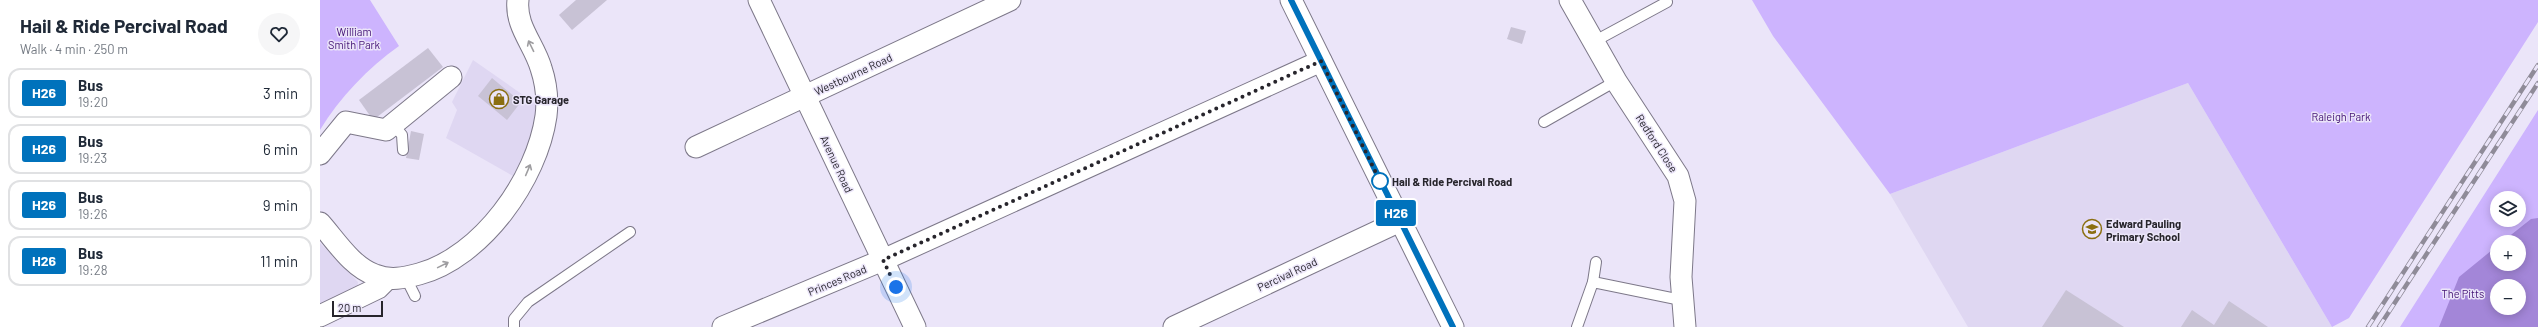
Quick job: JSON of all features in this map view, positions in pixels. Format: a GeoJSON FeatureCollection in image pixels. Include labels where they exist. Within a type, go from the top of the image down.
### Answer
{"type":"FeatureCollection","features":[{"type":"Feature","properties":{"kind":"street"},"geometry":{"type":"LineString","coordinates":[[320,316],[378,288],[403,284],[448,263],[472,246],[490,228],[524,181],[540,142],[546,115],[546,89],[541,67],[519,19],[518,0]]}},
{"type":"Feature","properties":{"kind":"street","name":"Avenue Road"},"geometry":{"type":"LineString","coordinates":[[759,0],[914,327]]}},
{"type":"Feature","properties":{"kind":"street","name":"Westbourne Road"},"geometry":{"type":"LineString","coordinates":[[696,147],[1010,0]]}},
{"type":"Feature","properties":{"kind":"street"},"geometry":{"type":"LineString","coordinates":[[1291,0],[1453,327]]}},
{"type":"Feature","properties":{"kind":"street","name":"Redford Close"},"geometry":{"type":"LineString","coordinates":[[1570,0],[1595,41],[1616,81],[1678,176],[1692,204],[1681,300],[1685,327]]}},
{"type":"Feature","properties":{"kind":"street","name":"Princes Road"},"geometry":{"type":"LineString","coordinates":[[723,327],[883,260],[1321,61]]}},
{"type":"Feature","properties":{"kind":"street"},"geometry":{"type":"LineString","coordinates":[[320,154],[346,122],[386,130],[452,77]]}},
{"type":"Feature","properties":{"kind":"street","name":"Percival Road"},"geometry":{"type":"LineString","coordinates":[[1174,327],[1400,221]]}},
{"type":"Feature","properties":{"kind":"street"},"geometry":{"type":"LineString","coordinates":[[320,224],[353,261],[373,274],[403,284]]}},
{"type":"Feature","properties":{"kind":"lane"},"geometry":{"type":"LineString","coordinates":[[1595,41],[1667,2]]}},
{"type":"Feature","properties":{"kind":"lane"},"geometry":{"type":"LineString","coordinates":[[1544,122],[1616,81]]}},
{"type":"Feature","properties":{"kind":"lane"},"geometry":{"type":"LineString","coordinates":[[393,124],[402,134],[403,150]]}},
{"type":"Feature","properties":{"kind":"lane"},"geometry":{"type":"LineString","coordinates":[[514,327],[516,315],[528,302],[630,232]]}},
{"type":"Feature","properties":{"kind":"lane"},"geometry":{"type":"LineString","coordinates":[[1577,327],[1593,282],[1596,262]]}},
{"type":"Feature","properties":{"kind":"lane"},"geometry":{"type":"LineString","coordinates":[[1593,282],[1681,300]]}},
{"type":"Feature","properties":{"kind":"shaded area"},"geometry":{"type":"Polygon","coordinates":[[[473,60],[536,104],[532,139],[513,176],[446,138],[457,110],[452,102],[473,60]]]}},
{"type":"Feature","properties":{"kind":"shaded area","name":"Edward Pauling Primary School"},"geometry":{"type":"Polygon","coordinates":[[[2188,83],[2332,327],[1968,327],[1890,194],[2188,83]]]}},
{"type":"Feature","properties":{"kind":"shaded area"},"geometry":{"type":"Polygon","coordinates":[[[2538,218],[2538,327],[2439,327],[2459,277],[2490,252],[2490,271],[2526,271],[2526,235],[2511,235],[2521,227],[2526,227],[2526,223],[2531,219],[2538,218]]]}},
{"type":"Feature","properties":{"kind":"shaded area"},"geometry":{"type":"Polygon","coordinates":[[[320,243],[358,282],[357,290],[320,306],[320,243]]]}},
{"type":"Feature","properties":{"kind":"green space","name":"William Smith Park"},"geometry":{"type":"Polygon","coordinates":[[[320,0],[370,0],[399,46],[376,64],[355,84],[336,106],[320,130],[320,0]]]}},
{"type":"Feature","properties":{"kind":"green space","name":"Raleigh Park"},"geometry":{"type":"Polygon","coordinates":[[[1752,0],[2538,0],[2538,22],[2349,318],[2332,327],[2188,83],[1890,194],[1773,36],[1752,0]]]}},
{"type":"Feature","properties":{"kind":"green space","name":"The Pitts"},"geometry":{"type":"Polygon","coordinates":[[[2538,110],[2538,327],[2400,327],[2538,110]]]}},
{"type":"Feature","properties":{"kind":"building"},"geometry":{"type":"Polygon","coordinates":[[[576,0],[607,0],[572,30],[559,15],[576,0]]]}},
{"type":"Feature","properties":{"kind":"building"},"geometry":{"type":"Polygon","coordinates":[[[1511,27],[1526,31],[1522,44],[1507,39],[1511,27]]]}},
{"type":"Feature","properties":{"kind":"building"},"geometry":{"type":"Polygon","coordinates":[[[428,48],[443,67],[373,120],[359,100],[428,48]]]}},
{"type":"Feature","properties":{"kind":"building","name":"STG Garage"},"geometry":{"type":"Polygon","coordinates":[[[492,78],[521,102],[507,120],[478,96],[492,78]]]}},
{"type":"Feature","properties":{"kind":"building"},"geometry":{"type":"Polygon","coordinates":[[[411,131],[424,134],[419,160],[406,158],[411,131]]]}},
{"type":"Feature","properties":{"kind":"building"},"geometry":{"type":"Polygon","coordinates":[[[2066,290],[2124,327],[2042,327],[2066,290]]]}},
{"type":"Feature","properties":{"kind":"building"},"geometry":{"type":"Polygon","coordinates":[[[2229,301],[2268,327],[2181,327],[2192,310],[2214,325],[2229,301]]]}},
{"type":"Feature","properties":{"kind":"railway"},"geometry":{"type":"LineString","coordinates":[[2368,327],[2538,65]]}},
{"type":"Feature","properties":{"kind":"railway"},"geometry":{"type":"LineString","coordinates":[[2379,327],[2538,83]]}},
{"type":"Feature","properties":{"kind":"bus line","name":"H26"},"geometry":{"type":"LineString","coordinates":[[1291,0],[1453,327]]}},
{"type":"Feature","properties":{"kind":"place","name":"STG Garage"},"geometry":{"type":"Point","coordinates":[499,99]}},
{"type":"Feature","properties":{"kind":"place","name":"Hail & Ride Percival Road"},"geometry":{"type":"Point","coordinates":[1380,181]}},
{"type":"Feature","properties":{"kind":"place","name":"Edward Pauling Primary School"},"geometry":{"type":"Point","coordinates":[2092,229]}},
{"type":"Feature","properties":{"kind":"route"},"geometry":{"type":"LineString","coordinates":[[896,287],[883,260],[1321,61],[1381,182],[1380,181]]}}]}
